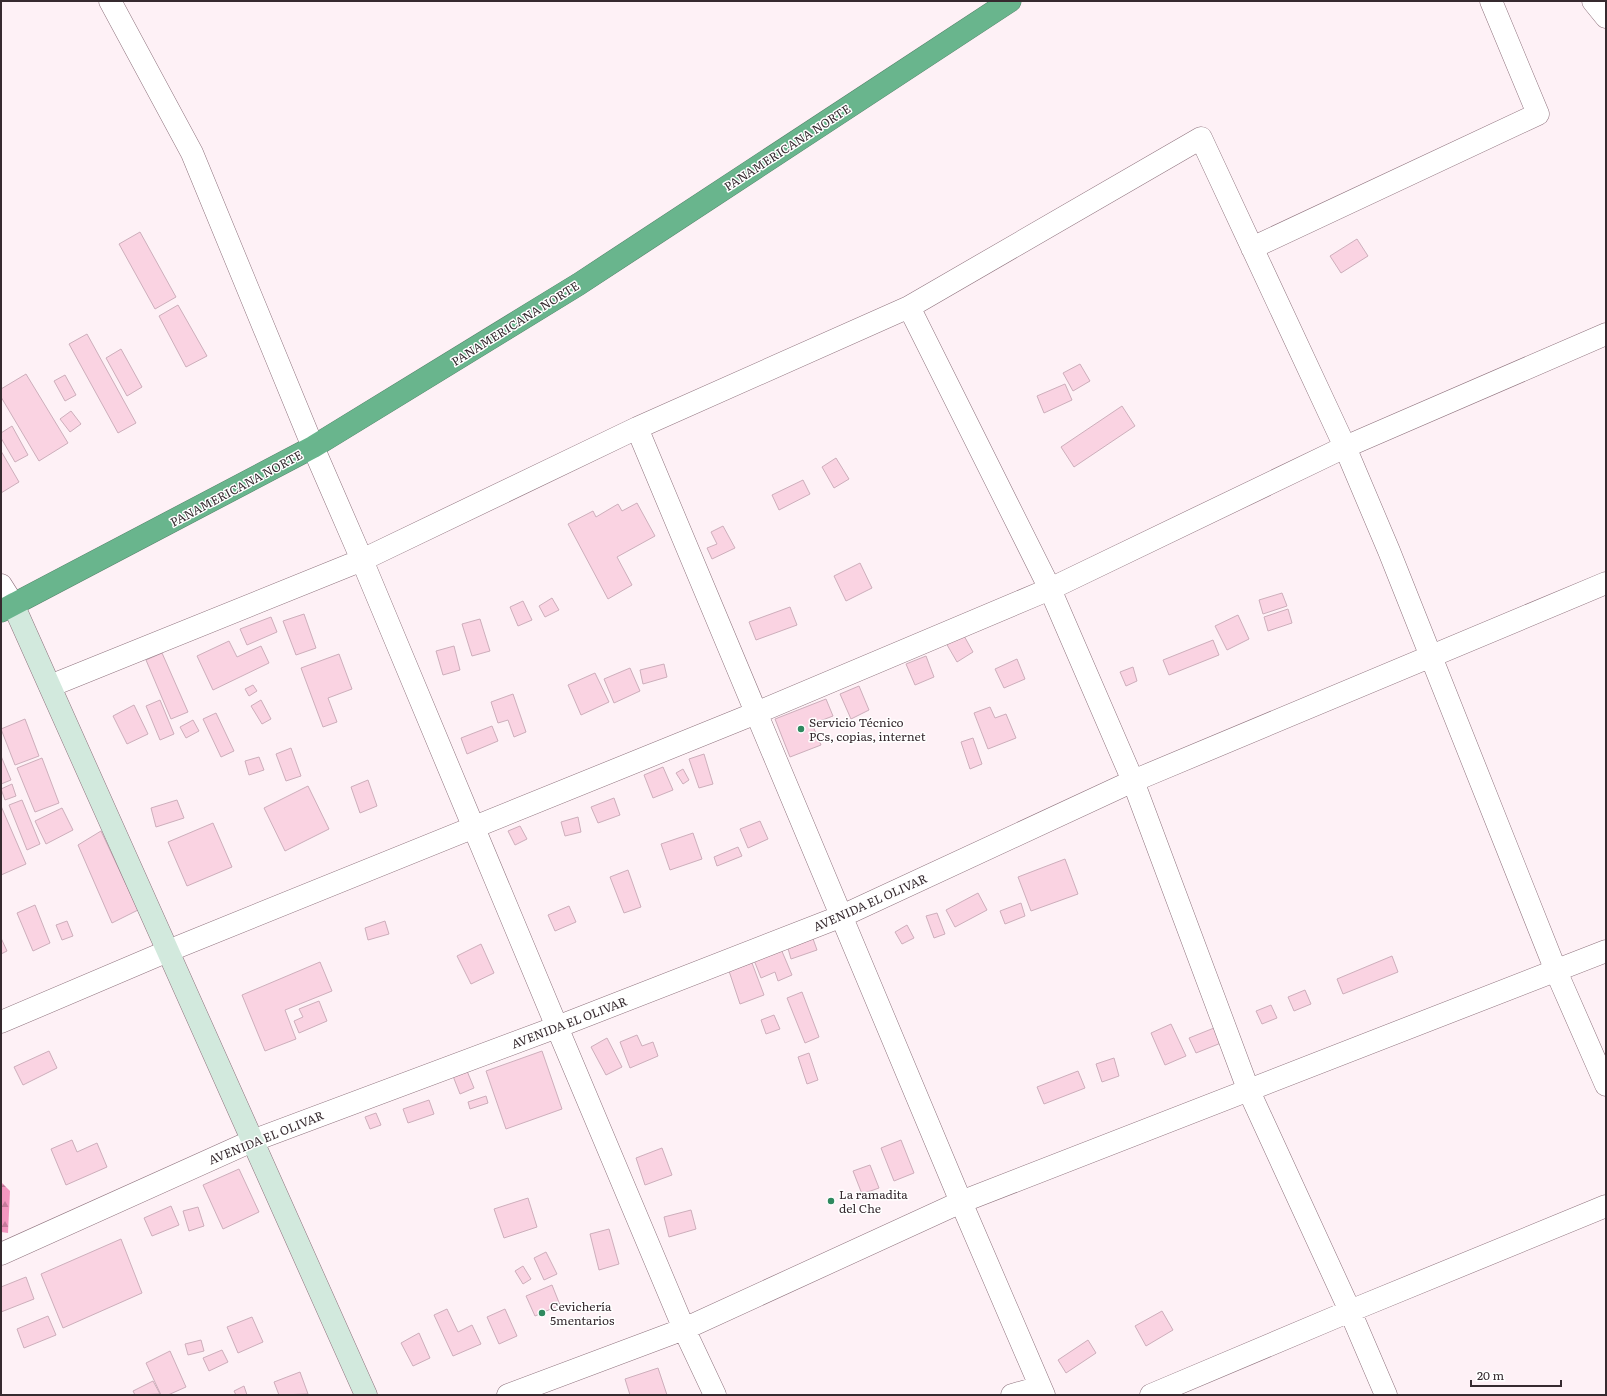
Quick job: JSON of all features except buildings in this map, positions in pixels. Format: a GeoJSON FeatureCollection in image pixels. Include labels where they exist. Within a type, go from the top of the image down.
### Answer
{"type":"FeatureCollection","features":[{"type":"Feature","properties":{"kind":"highway","name":"PANAMERICANA NORTE"},"geometry":{"type":"LineString","coordinates":[[7,608],[313,447],[578,284],[1010,1]]}},
{"type":"Feature","properties":{"kind":"street"},"geometry":{"type":"LineString","coordinates":[[110,1],[192,153],[313,447],[362,560],[684,1329],[715,1395]]}},
{"type":"Feature","properties":{"kind":"street"},"geometry":{"type":"LineString","coordinates":[[1252,248],[1538,114],[1491,1]]}},
{"type":"Feature","properties":{"kind":"street"},"geometry":{"type":"LineString","coordinates":[[1593,1],[1606,17]]}},
{"type":"Feature","properties":{"kind":"street"},"geometry":{"type":"LineString","coordinates":[[50,686],[362,560],[637,428],[909,308],[1201,138],[1345,447],[1431,656],[1556,971],[1606,1085]]}},
{"type":"Feature","properties":{"kind":"street"},"geometry":{"type":"LineString","coordinates":[[909,308],[1050,589],[1133,782],[1248,1089],[1350,1311],[1386,1395]]}},
{"type":"Feature","properties":{"kind":"street"},"geometry":{"type":"LineString","coordinates":[[1,1022],[168,951],[756,713],[1050,589],[1345,447],[1606,334]]}},
{"type":"Feature","properties":{"kind":"street"},"geometry":{"type":"LineString","coordinates":[[637,428],[961,1202],[1042,1391],[1012,1395]]}},
{"type":"Feature","properties":{"kind":"street","name":"AVENIDA EL OLIVAR"},"geometry":{"type":"LineString","coordinates":[[1,1254],[252,1141],[557,1027],[842,916],[1133,782],[1606,584]]}},
{"type":"Feature","properties":{"kind":"street"},"geometry":{"type":"LineString","coordinates":[[1,585],[7,608],[50,686],[366,1395]]}},
{"type":"Feature","properties":{"kind":"street"},"geometry":{"type":"LineString","coordinates":[[508,1395],[684,1329],[961,1202],[1248,1089],[1606,951]]}},
{"type":"Feature","properties":{"kind":"street"},"geometry":{"type":"LineString","coordinates":[[1151,1395],[1350,1311],[1606,1206]]}},
{"type":"Feature","properties":{"kind":"green space"},"geometry":{"type":"Polygon","coordinates":[[[1,1182],[10,1191],[8,1233],[1,1232],[1,1182]]]}},
{"type":"Feature","properties":{"kind":"place","name":"Servicio Técnico PCs, copias, internet"},"geometry":{"type":"Point","coordinates":[801,729]}},
{"type":"Feature","properties":{"kind":"place","name":"La ramadita del Che"},"geometry":{"type":"Point","coordinates":[831,1201]}},
{"type":"Feature","properties":{"kind":"place","name":"Cevichería 5mentarios"},"geometry":{"type":"Point","coordinates":[542,1313]}}]}
